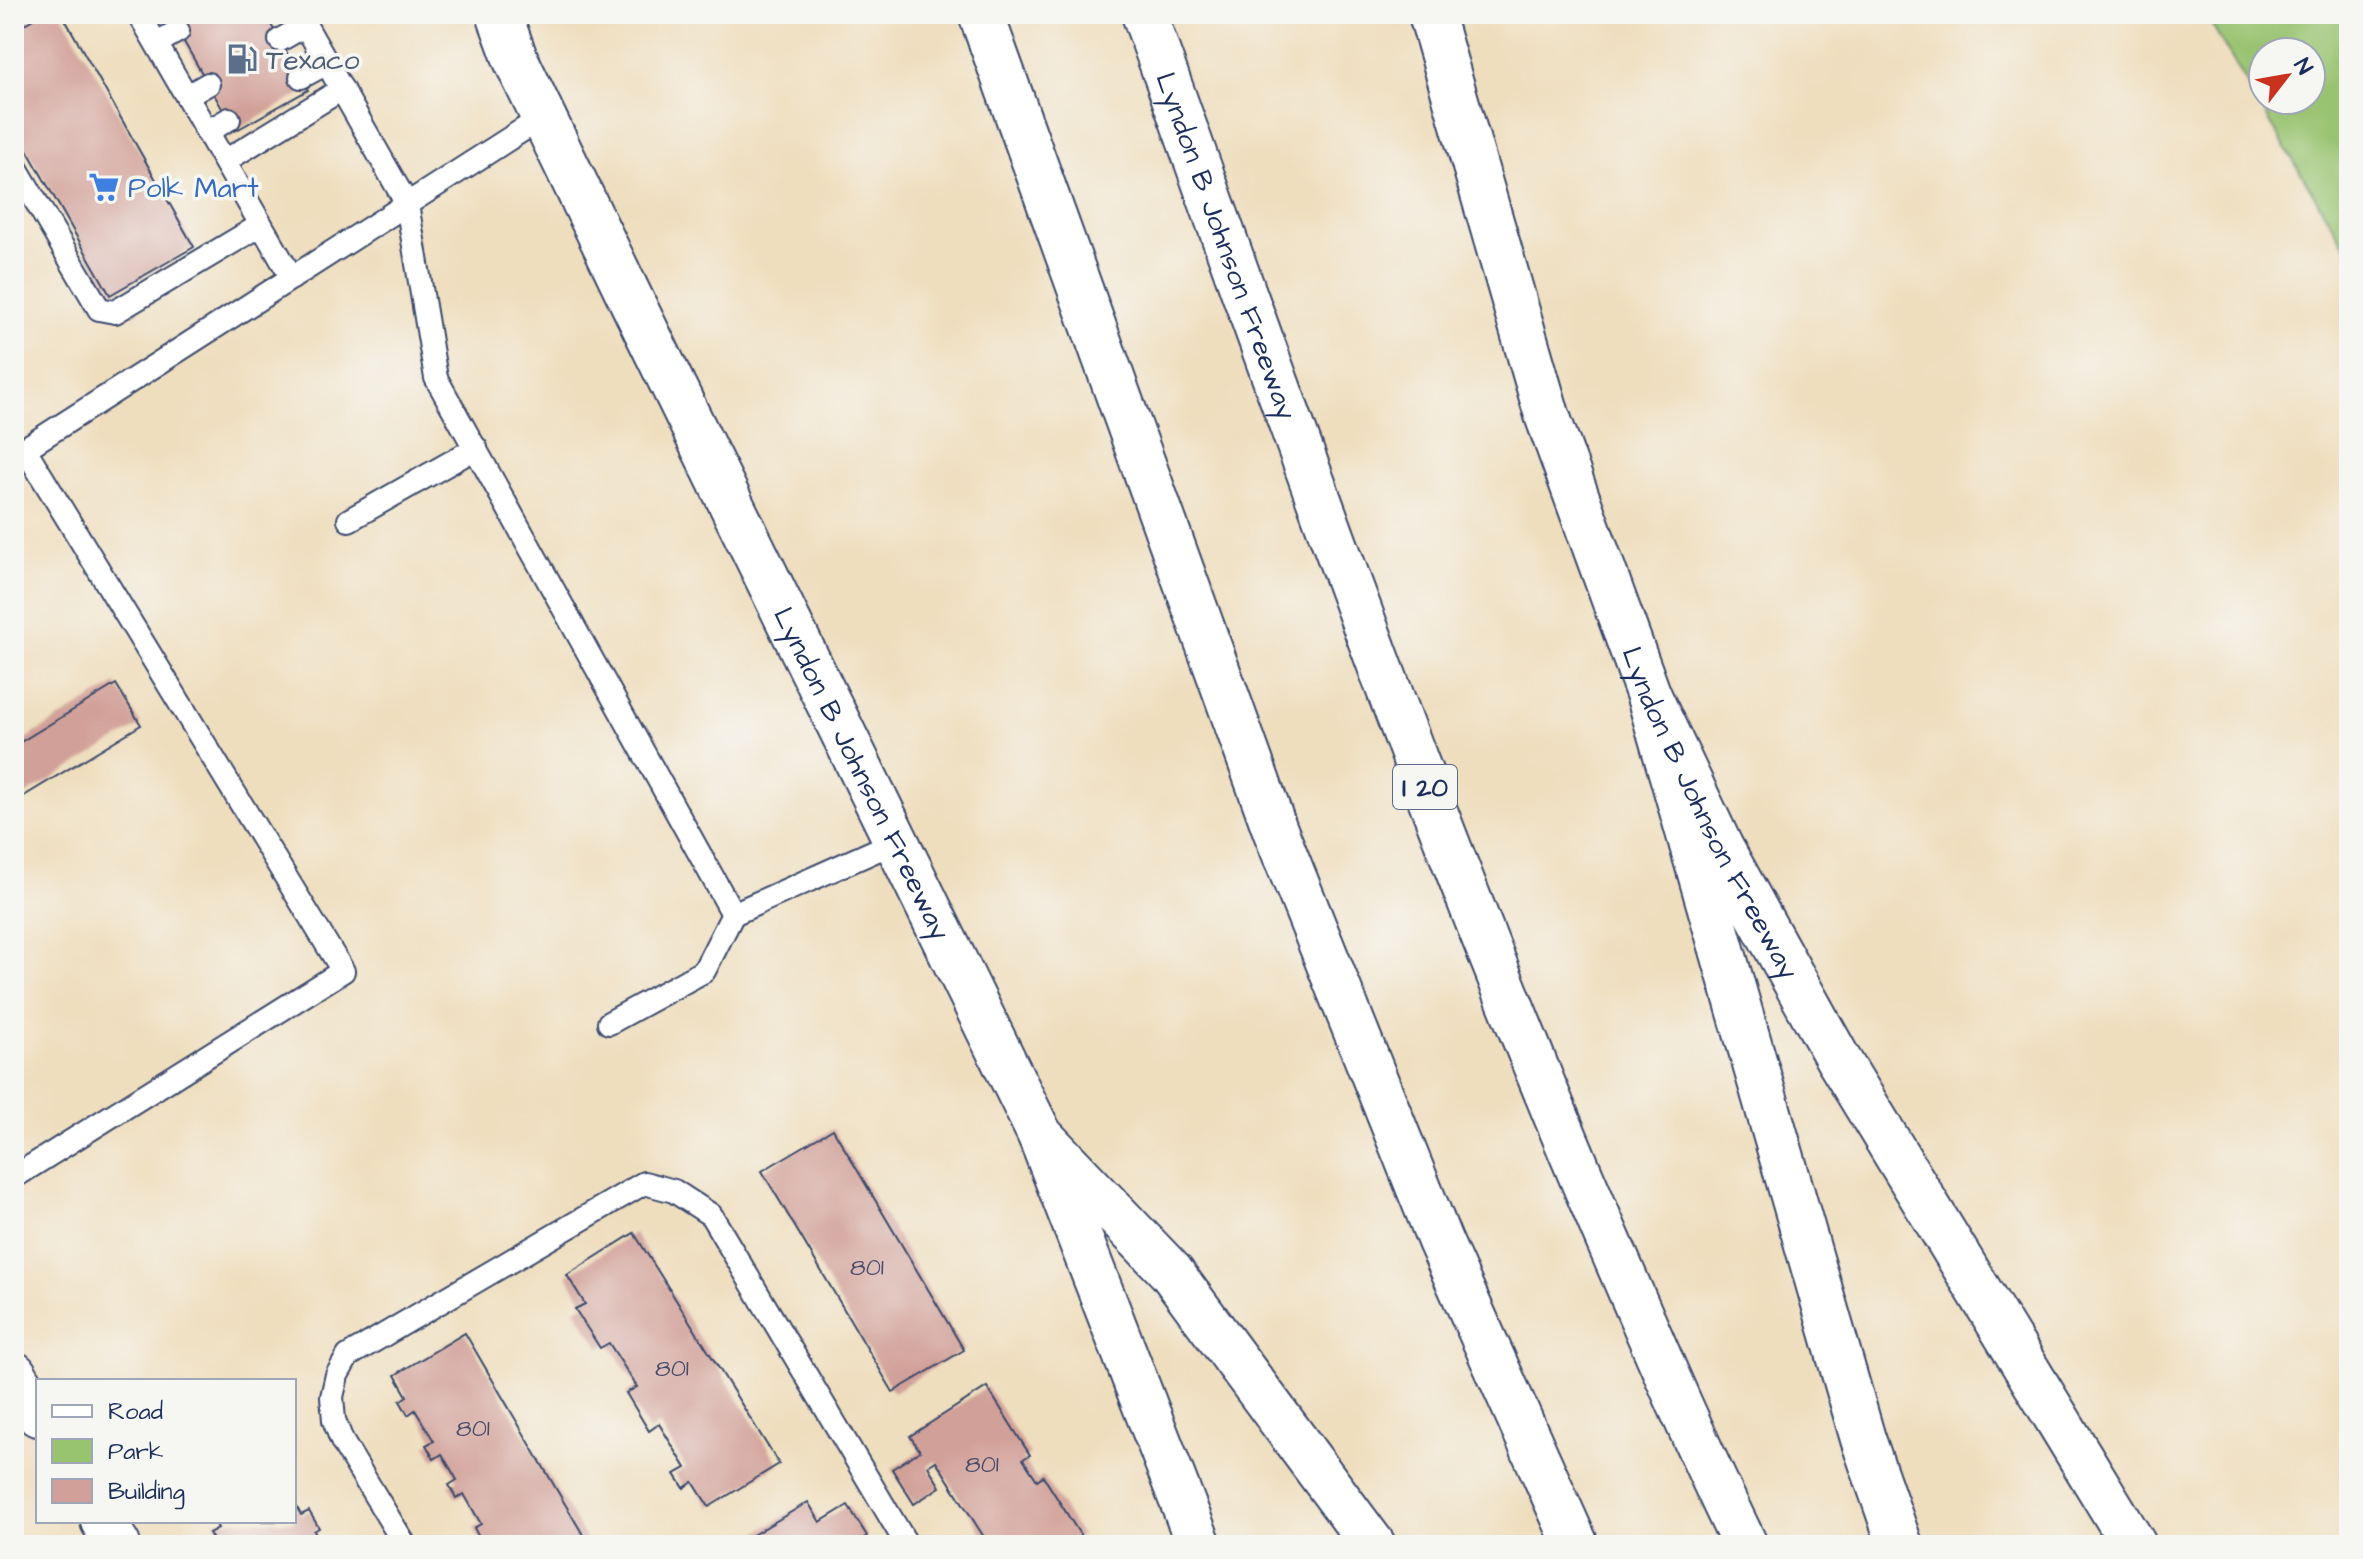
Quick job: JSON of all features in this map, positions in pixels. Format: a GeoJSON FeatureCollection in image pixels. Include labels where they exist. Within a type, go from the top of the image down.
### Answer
{"type":"FeatureCollection","features":[{"type":"Feature","properties":{"kind":"main road","name":"Lyndon B Johnson Freeway"},"geometry":{"type":"LineString","coordinates":[[499,14],[515,58],[543,117],[1040,1135],[1199,1545]]}},
{"type":"Feature","properties":{"kind":"main road"},"geometry":{"type":"LineString","coordinates":[[981,14],[1275,830],[1440,1241],[1576,1545]]}},
{"type":"Feature","properties":{"kind":"main road","name":"Lyndon B Johnson Freeway"},"geometry":{"type":"LineString","coordinates":[[1144,14],[1444,841],[1572,1156],[1700,1453],[1745,1545]]}},
{"type":"Feature","properties":{"kind":"main road","name":"Lyndon B Johnson Freeway"},"geometry":{"type":"LineString","coordinates":[[1431,14],[1547,415],[1649,696],[1721,848],[1838,1059],[2134,1545]]}},
{"type":"Feature","properties":{"kind":"main road"},"geometry":{"type":"LineString","coordinates":[[1649,696],[1863,1439],[1900,1545]]}},
{"type":"Feature","properties":{"kind":"main road"},"geometry":{"type":"LineString","coordinates":[[1040,1135],[1171,1272],[1373,1545]]}},
{"type":"Feature","properties":{"kind":"main road"},"geometry":{"type":"LineString","coordinates":[[14,1374],[36,1411]]}},
{"type":"Feature","properties":{"kind":"main road"},"geometry":{"type":"LineString","coordinates":[[104,1523],[118,1545]]}},
{"type":"Feature","properties":{"kind":"lane"},"geometry":{"type":"LineString","coordinates":[[139,14],[292,278]]}},
{"type":"Feature","properties":{"kind":"lane"},"geometry":{"type":"LineString","coordinates":[[280,40],[302,20],[407,204],[436,378],[733,914]]}},
{"type":"Feature","properties":{"kind":"lane"},"geometry":{"type":"LineString","coordinates":[[157,43],[178,31]]}},
{"type":"Feature","properties":{"kind":"lane"},"geometry":{"type":"LineString","coordinates":[[301,77],[327,63]]}},
{"type":"Feature","properties":{"kind":"lane"},"geometry":{"type":"LineString","coordinates":[[187,96],[208,84]]}},
{"type":"Feature","properties":{"kind":"lane"},"geometry":{"type":"LineString","coordinates":[[225,161],[342,89]]}},
{"type":"Feature","properties":{"kind":"lane"},"geometry":{"type":"LineString","coordinates":[[14,1177],[343,971],[19,452],[543,117]]}},
{"type":"Feature","properties":{"kind":"lane"},"geometry":{"type":"LineString","coordinates":[[207,132],[229,119]]}},
{"type":"Feature","properties":{"kind":"lane"},"geometry":{"type":"LineString","coordinates":[[14,164],[99,309],[115,312],[261,225]]}},
{"type":"Feature","properties":{"kind":"lane"},"geometry":{"type":"LineString","coordinates":[[349,520],[476,448]]}},
{"type":"Feature","properties":{"kind":"lane"},"geometry":{"type":"LineString","coordinates":[[609,1023],[704,971],[733,914],[897,841]]}},
{"type":"Feature","properties":{"kind":"lane"},"geometry":{"type":"LineString","coordinates":[[405,1545],[342,1441],[334,1420],[332,1397],[337,1375],[348,1356],[644,1183],[674,1191],[711,1215],[907,1545]]}},
{"type":"Feature","properties":{"kind":"green space"},"geometry":{"type":"Polygon","coordinates":[[[2205,14],[2349,14],[2349,253],[2266,116],[2327,116],[2327,36],[2247,36],[2247,84],[2205,14]]]}},
{"type":"Feature","properties":{"kind":"building","name":"Polk Mart"},"geometry":{"type":"Polygon","coordinates":[[[42,14],[62,14],[194,247],[110,295],[14,127],[14,30],[42,14]]]}},
{"type":"Feature","properties":{"kind":"building","name":"Texaco"},"geometry":{"type":"Polygon","coordinates":[[[168,14],[265,14],[308,90],[235,131],[168,14]]]}},
{"type":"Feature","properties":{"kind":"building"},"geometry":{"type":"Polygon","coordinates":[[[116,684],[141,725],[14,802],[14,746],[116,684]]]}},
{"type":"Feature","properties":{"kind":"building"},"geometry":{"type":"Polygon","coordinates":[[[833,1129],[964,1350],[893,1392],[762,1171],[833,1129]]]}},
{"type":"Feature","properties":{"kind":"building"},"geometry":{"type":"Polygon","coordinates":[[[634,1233],[779,1464],[709,1507],[693,1482],[684,1488],[675,1474],[686,1468],[659,1424],[649,1431],[626,1393],[637,1387],[609,1343],[600,1348],[575,1309],[585,1304],[567,1275],[634,1233]]]}},
{"type":"Feature","properties":{"kind":"building"},"geometry":{"type":"Polygon","coordinates":[[[465,1333],[589,1545],[483,1545],[474,1528],[481,1524],[464,1494],[456,1498],[449,1485],[457,1480],[442,1454],[434,1459],[426,1445],[434,1441],[415,1410],[408,1415],[400,1401],[407,1396],[395,1375],[465,1333]]]}},
{"type":"Feature","properties":{"kind":"building"},"geometry":{"type":"Polygon","coordinates":[[[987,1387],[1030,1455],[1023,1459],[1037,1480],[1043,1476],[1081,1536],[1072,1541],[1075,1545],[989,1545],[936,1461],[928,1466],[940,1487],[914,1504],[892,1469],[920,1451],[910,1436],[987,1387]]]}},
{"type":"Feature","properties":{"kind":"building"},"geometry":{"type":"Polygon","coordinates":[[[808,1502],[820,1522],[848,1505],[867,1536],[852,1545],[834,1545],[831,1540],[823,1545],[736,1545],[808,1502]]]}},
{"type":"Feature","properties":{"kind":"building"},"geometry":{"type":"Polygon","coordinates":[[[296,1506],[301,1515],[309,1511],[319,1528],[314,1531],[322,1545],[216,1545],[209,1533],[218,1528],[215,1523],[296,1523],[296,1506]]]}},
{"type":"Feature","properties":{"kind":"place","name":"Texaco"},"geometry":{"type":"Point","coordinates":[242,59]}},
{"type":"Feature","properties":{"kind":"place","name":"Polk Mart"},"geometry":{"type":"Point","coordinates":[104,187]}}]}
